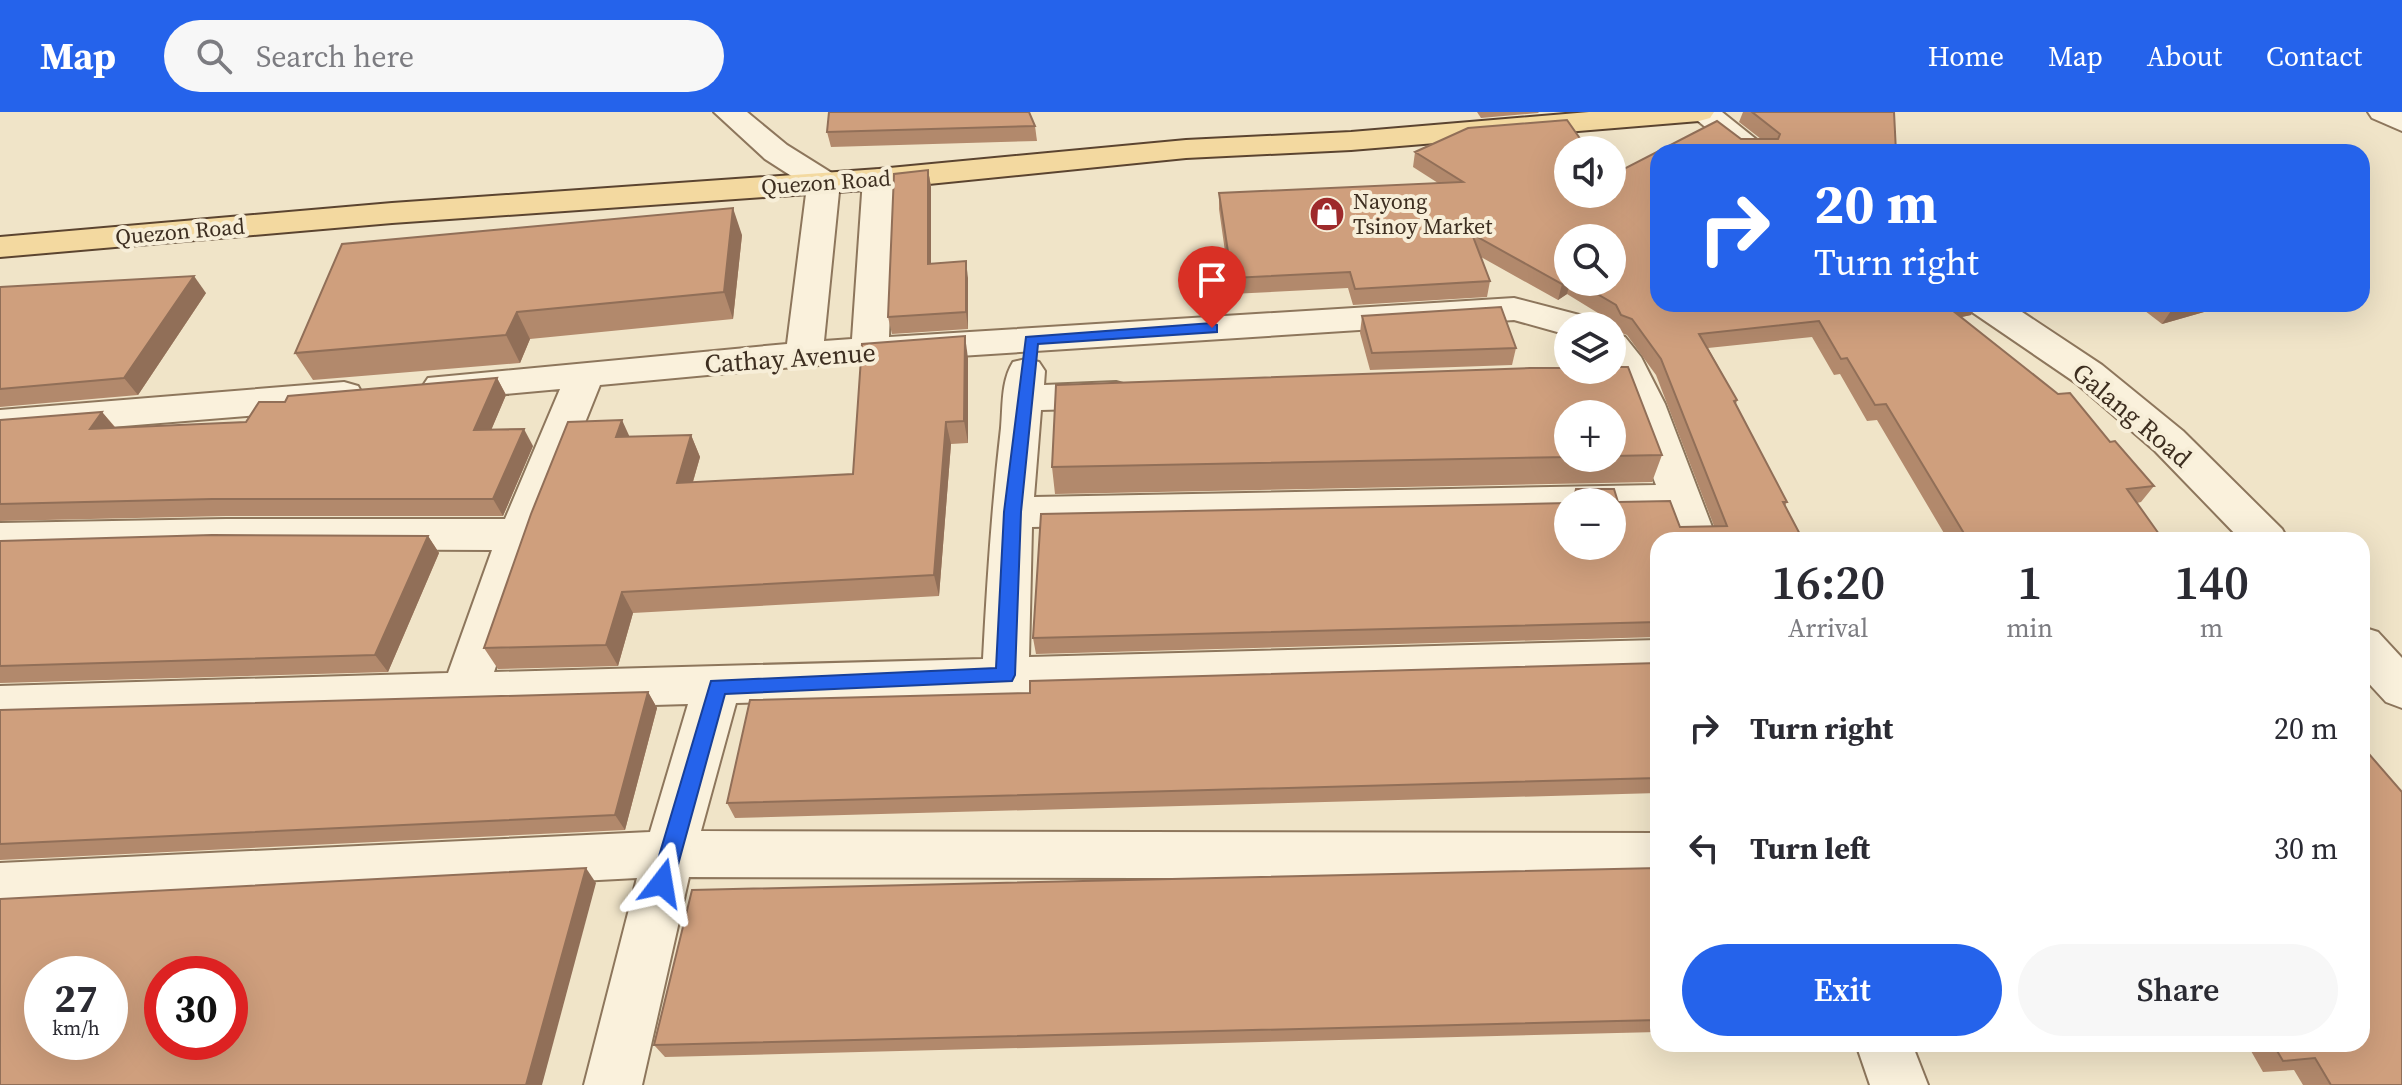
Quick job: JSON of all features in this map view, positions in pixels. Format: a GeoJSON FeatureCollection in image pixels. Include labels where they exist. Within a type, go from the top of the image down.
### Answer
{"type":"FeatureCollection","features":[{"type":"Feature","properties":{"kind":"main road","name":"Quezon Road"},"geometry":{"type":"LineString","coordinates":[[0,247],[377,214],[879,179],[1186,149],[1351,141],[1700,112]]}},
{"type":"Feature","properties":{"kind":"street"},"geometry":{"type":"LineString","coordinates":[[729,112],[776,152],[824,182],[804,354]]}},
{"type":"Feature","properties":{"kind":"street"},"geometry":{"type":"LineString","coordinates":[[1700,112],[1745,144]]}},
{"type":"Feature","properties":{"kind":"street"},"geometry":{"type":"LineString","coordinates":[[2383,112],[2402,122]]}},
{"type":"Feature","properties":{"kind":"street"},"geometry":{"type":"LineString","coordinates":[[870,352],[879,179]]}},
{"type":"Feature","properties":{"kind":"street","name":"Cathay Avenue"},"geometry":{"type":"LineString","coordinates":[[0,423],[804,354],[1514,309],[1554,320]]}},
{"type":"Feature","properties":{"kind":"street","name":"Galang Road"},"geometry":{"type":"LineString","coordinates":[[1997,312],[2089,374],[2169,441],[2259,532]]}},
{"type":"Feature","properties":{"kind":"street"},"geometry":{"type":"LineString","coordinates":[[1005,675],[1012,512],[1022,398],[1031,340]]}},
{"type":"Feature","properties":{"kind":"street"},"geometry":{"type":"LineString","coordinates":[[1626,367],[1693,532]]}},
{"type":"Feature","properties":{"kind":"street"},"geometry":{"type":"LineString","coordinates":[[464,693],[519,535],[585,375]]}},
{"type":"Feature","properties":{"kind":"street"},"geometry":{"type":"LineString","coordinates":[[1022,398],[1148,394]]}},
{"type":"Feature","properties":{"kind":"street"},"geometry":{"type":"LineString","coordinates":[[1012,512],[1679,499]]}},
{"type":"Feature","properties":{"kind":"street"},"geometry":{"type":"LineString","coordinates":[[0,539],[226,534],[519,535]]}},
{"type":"Feature","properties":{"kind":"street"},"geometry":{"type":"LineString","coordinates":[[2370,654],[2402,689]]}},
{"type":"Feature","properties":{"kind":"street"},"geometry":{"type":"LineString","coordinates":[[0,705],[1650,658]]}},
{"type":"Feature","properties":{"kind":"street"},"geometry":{"type":"LineString","coordinates":[[613,1085],[669,854],[717,686]]}},
{"type":"Feature","properties":{"kind":"street"},"geometry":{"type":"LineString","coordinates":[[0,887],[669,854],[1650,856]]}},
{"type":"Feature","properties":{"kind":"street"},"geometry":{"type":"LineString","coordinates":[[1887,1052],[1899,1085]]}},
{"type":"Feature","properties":{"kind":"building"},"geometry":{"type":"Polygon","coordinates":[[[829,112],[1029,112],[1035,126],[827,132],[829,112]]]}},
{"type":"Feature","properties":{"kind":"building"},"geometry":{"type":"Polygon","coordinates":[[[1752,112],[1894,112],[1896,144],[1672,144],[1717,121],[1741,139],[1778,139],[1780,134],[1752,112]]]}},
{"type":"Feature","properties":{"kind":"building"},"geometry":{"type":"Polygon","coordinates":[[[1567,120],[1578,136],[1554,136],[1554,208],[1626,208],[1626,168],[1650,155],[1650,312],[1955,312],[2058,394],[2070,393],[2110,442],[2115,441],[2154,486],[2127,489],[2158,532],[1963,532],[1886,404],[1875,405],[1847,358],[1841,359],[1819,321],[1699,334],[1737,400],[1734,401],[1787,502],[1783,502],[1799,532],[1650,532],[1650,622],[1033,638],[1041,514],[1554,503],[1554,560],[1626,560],[1626,502],[1670,501],[1680,527],[1727,526],[1661,359],[1632,319],[1626,317],[1626,312],[1620,312],[1616,305],[1601,296],[1626,296],[1626,224],[1554,224],[1554,280],[1472,234],[1490,281],[1355,289],[1350,272],[1232,278],[1219,193],[1463,182],[1415,152],[1468,128],[1567,120]]]}},
{"type":"Feature","properties":{"kind":"building"},"geometry":{"type":"Polygon","coordinates":[[[928,170],[928,264],[966,261],[966,312],[888,317],[894,174],[928,170]]]}},
{"type":"Feature","properties":{"kind":"building"},"geometry":{"type":"Polygon","coordinates":[[[733,208],[724,292],[517,312],[506,335],[295,353],[342,244],[733,208]]]}},
{"type":"Feature","properties":{"kind":"building"},"geometry":{"type":"Polygon","coordinates":[[[194,276],[124,378],[0,389],[0,287],[194,276]]]}},
{"type":"Feature","properties":{"kind":"building"},"geometry":{"type":"Polygon","coordinates":[[[1501,307],[1516,348],[1372,353],[1362,316],[1501,307]]]}},
{"type":"Feature","properties":{"kind":"building"},"geometry":{"type":"Polygon","coordinates":[[[965,336],[964,421],[946,422],[934,575],[622,592],[606,645],[484,648],[531,514],[568,422],[622,420],[616,437],[691,435],[677,483],[853,474],[862,344],[965,336]]]}},
{"type":"Feature","properties":{"kind":"building"},"geometry":{"type":"Polygon","coordinates":[[[1628,367],[1662,455],[1626,456],[1626,400],[1554,400],[1554,457],[1052,467],[1056,385],[1554,368],[1554,384],[1626,384],[1628,367]]]}},
{"type":"Feature","properties":{"kind":"building"},"geometry":{"type":"Polygon","coordinates":[[[497,378],[474,430],[524,429],[493,499],[212,499],[0,504],[0,420],[102,412],[90,429],[246,422],[259,402],[285,402],[288,396],[497,378]]]}},
{"type":"Feature","properties":{"kind":"building"},"geometry":{"type":"Polygon","coordinates":[[[212,535],[428,536],[375,655],[0,666],[0,541],[212,535]]]}},
{"type":"Feature","properties":{"kind":"building"},"geometry":{"type":"Polygon","coordinates":[[[1650,663],[1650,778],[727,803],[750,700],[1030,693],[1030,681],[1650,663]]]}},
{"type":"Feature","properties":{"kind":"building"},"geometry":{"type":"Polygon","coordinates":[[[648,692],[615,815],[0,844],[0,710],[648,692]]]}},
{"type":"Feature","properties":{"kind":"building"},"geometry":{"type":"Polygon","coordinates":[[[2370,755],[2402,792],[2402,1085],[2331,1085],[2315,1058],[2283,1061],[2278,1052],[2370,1052],[2370,755]]]}},
{"type":"Feature","properties":{"kind":"building"},"geometry":{"type":"Polygon","coordinates":[[[586,868],[526,1085],[0,1085],[0,899],[586,868]]]}},
{"type":"Feature","properties":{"kind":"building"},"geometry":{"type":"Polygon","coordinates":[[[1650,868],[1650,1020],[654,1045],[692,890],[1650,868]]]}},
{"type":"Feature","properties":{"kind":"place","name":"Nayong Tsinoy Market"},"geometry":{"type":"Point","coordinates":[1327,214]}},
{"type":"Feature","properties":{"kind":"route"},"geometry":{"type":"LineString","coordinates":[[662,883],[717,686],[1005,675],[1012,512],[1022,398],[1031,340],[1212,328]]}}]}
